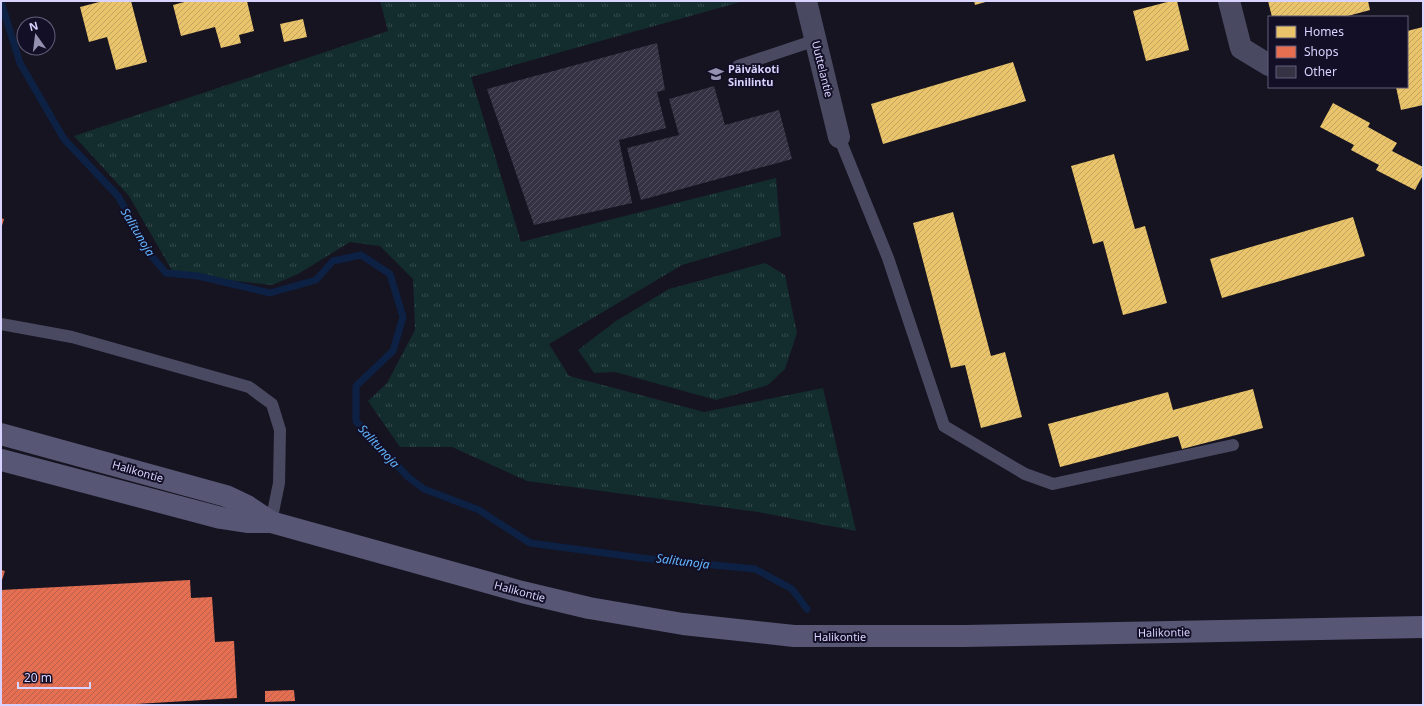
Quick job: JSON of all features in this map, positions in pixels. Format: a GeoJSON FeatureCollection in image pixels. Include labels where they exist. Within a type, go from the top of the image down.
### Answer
{"type":"FeatureCollection","features":[{"type":"Feature","properties":{"kind":"main road","name":"Halikontie"},"geometry":{"type":"LineString","coordinates":[[1,434],[226,496],[247,506],[271,522]]}},
{"type":"Feature","properties":{"kind":"main road","name":"Halikontie"},"geometry":{"type":"LineString","coordinates":[[1,460],[221,518],[247,522],[271,522],[522,592],[589,608],[683,624],[794,636],[964,636],[1423,627]]}},
{"type":"Feature","properties":{"kind":"street","name":"Uuttelantie"},"geometry":{"type":"LineString","coordinates":[[806,1],[839,137]]}},
{"type":"Feature","properties":{"kind":"street"},"geometry":{"type":"LineString","coordinates":[[1228,1],[1241,48],[1268,64]]}},
{"type":"Feature","properties":{"kind":"lane"},"geometry":{"type":"LineString","coordinates":[[738,66],[816,40]]}},
{"type":"Feature","properties":{"kind":"lane"},"geometry":{"type":"LineString","coordinates":[[839,137],[888,258],[944,426],[1025,474],[1053,484],[1234,445]]}},
{"type":"Feature","properties":{"kind":"lane"},"geometry":{"type":"LineString","coordinates":[[1,324],[72,338],[249,387],[272,404],[280,430],[279,483],[271,522]]}},
{"type":"Feature","properties":{"kind":"green space"},"geometry":{"type":"Polygon","coordinates":[[[380,1],[744,1],[471,77],[521,242],[776,178],[781,236],[682,265],[549,344],[569,376],[704,412],[823,388],[856,531],[758,512],[527,481],[452,447],[400,447],[368,401],[387,383],[415,330],[413,279],[380,246],[350,242],[298,274],[272,285],[174,274],[129,196],[74,136],[388,31],[380,1]]]}},
{"type":"Feature","properties":{"kind":"green space"},"geometry":{"type":"Polygon","coordinates":[[[765,263],[785,275],[797,333],[785,369],[768,385],[716,400],[615,372],[594,373],[578,350],[616,321],[669,289],[765,263]]]}},
{"type":"Feature","properties":{"kind":"building: Homes"},"geometry":{"type":"Polygon","coordinates":[[[103,1],[131,1],[147,62],[116,70],[107,37],[89,42],[80,7],[103,1]]]}},
{"type":"Feature","properties":{"kind":"building: Homes"},"geometry":{"type":"Polygon","coordinates":[[[188,1],[247,1],[254,31],[239,35],[241,43],[221,48],[215,27],[181,36],[173,5],[188,1]]]}},
{"type":"Feature","properties":{"kind":"building: Homes"},"geometry":{"type":"Polygon","coordinates":[[[974,1],[989,1],[975,5],[974,1]]]}},
{"type":"Feature","properties":{"kind":"building: Homes"},"geometry":{"type":"Polygon","coordinates":[[[1171,1],[1177,1],[1189,50],[1146,61],[1133,11],[1171,1]]]}},
{"type":"Feature","properties":{"kind":"building: Homes"},"geometry":{"type":"Polygon","coordinates":[[[1268,1],[1368,1],[1370,10],[1348,16],[1272,16],[1268,1]]]}},
{"type":"Feature","properties":{"kind":"building: Homes"},"geometry":{"type":"Polygon","coordinates":[[[303,19],[307,37],[284,42],[280,24],[303,19]]]}},
{"type":"Feature","properties":{"kind":"building: Homes"},"geometry":{"type":"Polygon","coordinates":[[[1423,27],[1423,105],[1401,110],[1396,88],[1408,88],[1408,31],[1423,27]]]}},
{"type":"Feature","properties":{"kind":"building: Homes"},"geometry":{"type":"Polygon","coordinates":[[[1013,62],[1026,101],[883,144],[871,104],[1013,62]]]}},
{"type":"Feature","properties":{"kind":"building: Homes"},"geometry":{"type":"Polygon","coordinates":[[[1333,103],[1370,123],[1368,127],[1397,143],[1392,151],[1423,167],[1423,175],[1415,190],[1376,170],[1379,165],[1351,150],[1354,145],[1320,127],[1333,103]]]}},
{"type":"Feature","properties":{"kind":"building: Homes"},"geometry":{"type":"Polygon","coordinates":[[[1114,154],[1135,229],[1145,226],[1167,303],[1123,315],[1103,241],[1093,244],[1071,166],[1114,154]]]}},
{"type":"Feature","properties":{"kind":"building: Homes"},"geometry":{"type":"Polygon","coordinates":[[[953,212],[991,356],[1005,352],[1022,417],[981,428],[965,365],[951,368],[913,223],[953,212]]]}},
{"type":"Feature","properties":{"kind":"building: Homes"},"geometry":{"type":"Polygon","coordinates":[[[1353,217],[1365,256],[1222,298],[1210,259],[1353,217]]]}},
{"type":"Feature","properties":{"kind":"building: Homes"},"geometry":{"type":"Polygon","coordinates":[[[1253,389],[1263,428],[1182,449],[1178,436],[1060,467],[1048,424],[1168,392],[1173,410],[1253,389]]]}},
{"type":"Feature","properties":{"kind":"building: Shops"},"geometry":{"type":"Polygon","coordinates":[[[1,218],[4,219],[1,229],[1,218]]]}},
{"type":"Feature","properties":{"kind":"building: Shops"},"geometry":{"type":"Polygon","coordinates":[[[1,570],[5,571],[1,583],[1,570]]]}},
{"type":"Feature","properties":{"kind":"building: Shops"},"geometry":{"type":"Polygon","coordinates":[[[190,580],[191,598],[212,597],[215,642],[234,641],[237,698],[119,705],[1,705],[1,590],[190,580]]]}},
{"type":"Feature","properties":{"kind":"building: Shops"},"geometry":{"type":"Polygon","coordinates":[[[294,690],[295,701],[265,702],[265,691],[294,690]]]}},
{"type":"Feature","properties":{"kind":"building: Other"},"geometry":{"type":"Polygon","coordinates":[[[657,43],[665,90],[657,92],[666,128],[619,140],[632,203],[534,225],[487,89],[657,43]]]}},
{"type":"Feature","properties":{"kind":"building: Other"},"geometry":{"type":"Polygon","coordinates":[[[714,86],[725,125],[779,110],[792,159],[641,200],[627,148],[679,135],[669,99],[714,86]]]}},
{"type":"Feature","properties":{"kind":"waterway","name":"Salitunoja"},"geometry":{"type":"LineString","coordinates":[[1,2],[20,63],[64,139],[118,196],[150,254],[166,273],[198,276],[270,293],[316,280],[333,261],[361,255],[390,274],[403,317],[393,351],[356,386],[356,421],[408,477],[424,489],[479,510],[530,543],[642,558],[755,569],[792,589],[807,609]]}},
{"type":"Feature","properties":{"kind":"place","name":"Päiväkoti Sinilintu"},"geometry":{"type":"Point","coordinates":[716,74]}}]}
